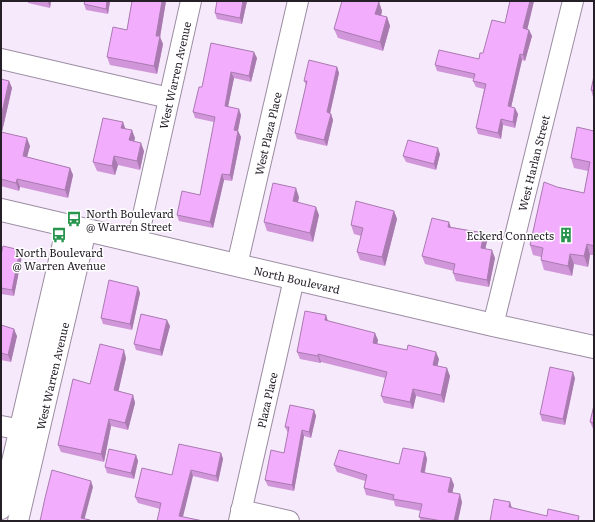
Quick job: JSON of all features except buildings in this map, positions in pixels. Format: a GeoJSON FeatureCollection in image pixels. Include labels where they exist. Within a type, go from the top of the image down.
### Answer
{"type":"FeatureCollection","features":[{"type":"Feature","properties":{"kind":"street","name":"West Warren Avenue"},"geometry":{"type":"LineString","coordinates":[[137,242],[191,1]]}},
{"type":"Feature","properties":{"kind":"street","name":"West Plaza Place"},"geometry":{"type":"LineString","coordinates":[[236,265],[298,1]]}},
{"type":"Feature","properties":{"kind":"street","name":"West Harlan Street"},"geometry":{"type":"LineString","coordinates":[[493,325],[573,1]]}},
{"type":"Feature","properties":{"kind":"street"},"geometry":{"type":"LineString","coordinates":[[1,59],[169,98]]}},
{"type":"Feature","properties":{"kind":"street","name":"North Boulevard"},"geometry":{"type":"LineString","coordinates":[[1,210],[493,325],[594,347]]}},
{"type":"Feature","properties":{"kind":"street","name":"West Warren Avenue"},"geometry":{"type":"LineString","coordinates":[[1,509],[17,450],[20,430],[77,228]]}},
{"type":"Feature","properties":{"kind":"street","name":"Plaza Place"},"geometry":{"type":"LineString","coordinates":[[240,516],[294,279]]}},
{"type":"Feature","properties":{"kind":"street","name":"West Warren Avenue"},"geometry":{"type":"LineString","coordinates":[[17,450],[18,521]]}},
{"type":"Feature","properties":{"kind":"street"},"geometry":{"type":"LineString","coordinates":[[240,516],[289,521]]}},
{"type":"Feature","properties":{"kind":"place","name":"North Boulevard @ Warren Street"},"geometry":{"type":"Point","coordinates":[74,219]}},
{"type":"Feature","properties":{"kind":"place","name":"North Boulevard @ Warren Avenue"},"geometry":{"type":"Point","coordinates":[59,235]}},
{"type":"Feature","properties":{"kind":"place","name":"Eckerd Connects"},"geometry":{"type":"Point","coordinates":[566,235]}}]}
